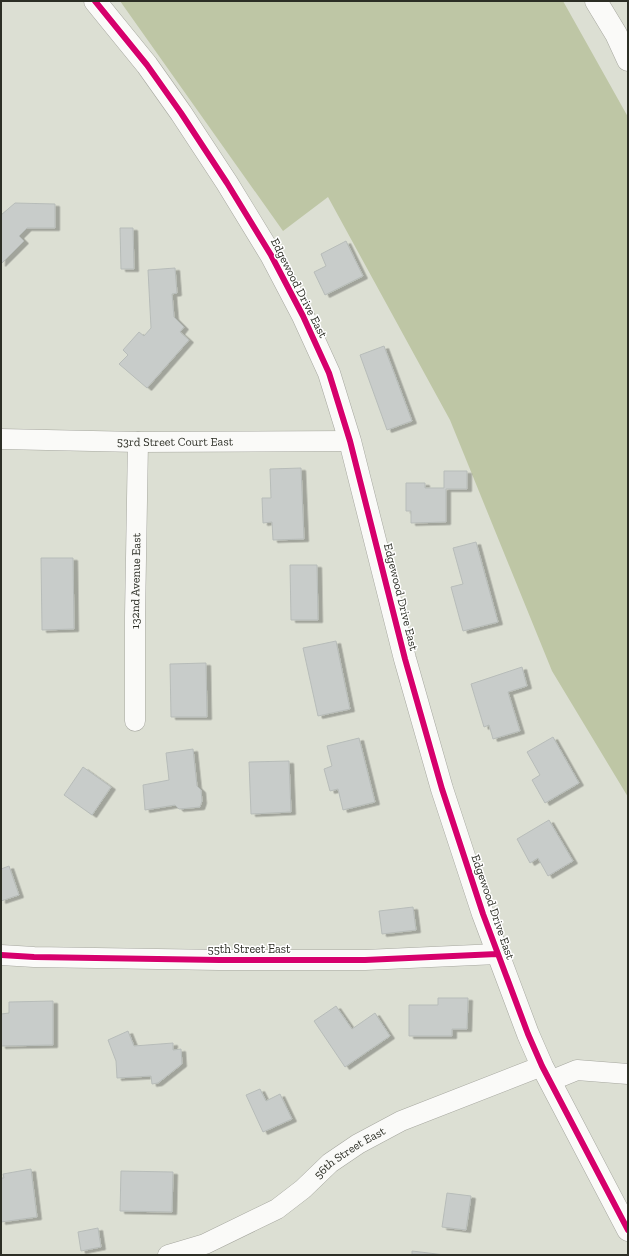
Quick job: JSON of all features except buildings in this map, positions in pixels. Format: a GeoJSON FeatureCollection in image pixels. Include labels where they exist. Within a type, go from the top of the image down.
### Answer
{"type":"FeatureCollection","features":[{"type":"Feature","properties":{"kind":"street","name":"Edgewood Drive East"},"geometry":{"type":"LineString","coordinates":[[95,1],[147,65],[181,113],[227,183],[271,255],[303,316],[329,373],[350,440],[405,659],[442,789],[482,914],[528,1034],[546,1073],[628,1230]]}},
{"type":"Feature","properties":{"kind":"street"},"geometry":{"type":"LineString","coordinates":[[596,1],[622,30],[628,60]]}},
{"type":"Feature","properties":{"kind":"street","name":"53rd Street Court East"},"geometry":{"type":"LineString","coordinates":[[1,439],[138,442],[350,440]]}},
{"type":"Feature","properties":{"kind":"street","name":"132nd Avenue East"},"geometry":{"type":"LineString","coordinates":[[135,721],[138,442]]}},
{"type":"Feature","properties":{"kind":"street","name":"55th Street East"},"geometry":{"type":"LineString","coordinates":[[1,956],[365,960],[497,954]]}},
{"type":"Feature","properties":{"kind":"street","name":"56th Street East"},"geometry":{"type":"LineString","coordinates":[[168,1255],[205,1244],[278,1209],[303,1189],[330,1163],[358,1144],[401,1121],[546,1073],[577,1070],[628,1074]]}},
{"type":"Feature","properties":{"kind":"green space"},"geometry":{"type":"Polygon","coordinates":[[[120,1],[563,1],[628,117],[628,797],[552,671],[450,420],[328,197],[283,231],[120,1]]]}},
{"type":"Feature","properties":{"kind":"cycle path"},"geometry":{"type":"LineString","coordinates":[[95,1],[147,65],[181,113],[227,183],[271,255],[303,316],[329,373],[350,441],[405,659],[442,789],[483,914],[528,1034],[542,1066],[628,1230]]}},
{"type":"Feature","properties":{"kind":"cycle path"},"geometry":{"type":"LineString","coordinates":[[1,955],[34,957],[219,960],[365,960],[497,954]]}}]}
